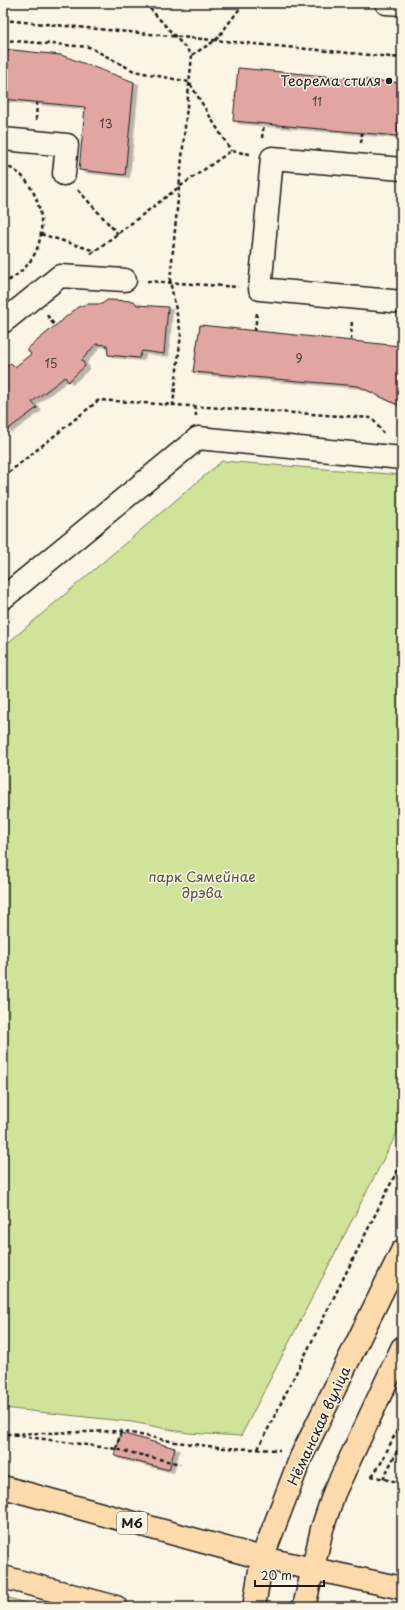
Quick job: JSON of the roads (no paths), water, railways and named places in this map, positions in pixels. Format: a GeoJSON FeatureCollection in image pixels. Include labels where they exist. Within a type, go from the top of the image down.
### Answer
{"type":"FeatureCollection","features":[{"type":"Feature","properties":{"kind":"main road","name":"Нёманская вуліца"},"geometry":{"type":"LineString","coordinates":[[254,1607],[262,1558],[302,1457],[402,1251]]}},
{"type":"Feature","properties":{"kind":"main road"},"geometry":{"type":"LineString","coordinates":[[304,1607],[312,1568],[334,1493],[402,1348]]}},
{"type":"Feature","properties":{"kind":"main road","name":"М6"},"geometry":{"type":"LineString","coordinates":[[3,1487],[262,1558],[402,1588]]}},
{"type":"Feature","properties":{"kind":"main road"},"geometry":{"type":"LineString","coordinates":[[3,1577],[116,1607]]}},
{"type":"Feature","properties":{"kind":"lane"},"geometry":{"type":"LineString","coordinates":[[386,3],[402,4]]}},
{"type":"Feature","properties":{"kind":"lane"},"geometry":{"type":"LineString","coordinates":[[3,139],[67,145],[64,174]]}},
{"type":"Feature","properties":{"kind":"lane"},"geometry":{"type":"LineString","coordinates":[[402,169],[272,158],[260,289],[402,302]]}},
{"type":"Feature","properties":{"kind":"lane"},"geometry":{"type":"LineString","coordinates":[[3,322],[60,276],[125,280]]}},
{"type":"Feature","properties":{"kind":"lane"},"geometry":{"type":"LineString","coordinates":[[3,598],[198,438],[402,458]]}},
{"type":"Feature","properties":{"kind":"place","name":"Теорема стиля"},"geometry":{"type":"Point","coordinates":[389,81]}},
{"type":"Feature","properties":{"kind":"park label","name":"парк Сямейнае дрэва"},"geometry":{"type":"Point","coordinates":[202,886]}}]}
